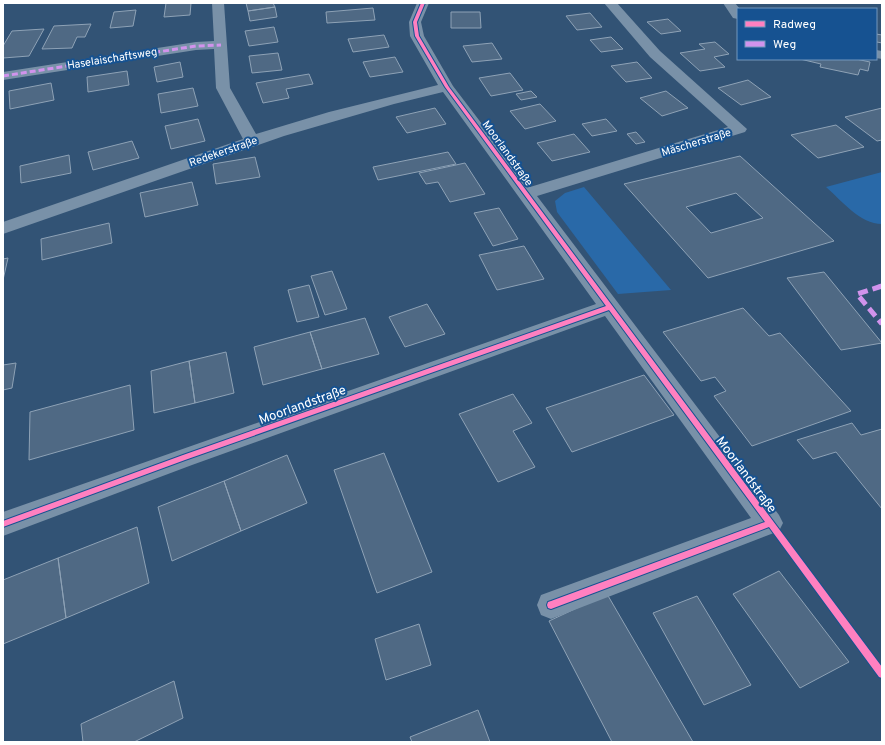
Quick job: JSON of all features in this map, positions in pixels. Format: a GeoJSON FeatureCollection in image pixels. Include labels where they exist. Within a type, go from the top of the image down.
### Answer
{"type":"FeatureCollection","features":[{"type":"Feature","properties":{"kind":"street"},"geometry":{"type":"LineString","coordinates":[[218,3],[223,88],[252,141]]}},
{"type":"Feature","properties":{"kind":"street","name":"Moorlandstraße"},"geometry":{"type":"LineString","coordinates":[[423,3],[415,22],[417,36],[447,87],[770,523],[551,606]]}},
{"type":"Feature","properties":{"kind":"street","name":"Mäscherstraße"},"geometry":{"type":"LineString","coordinates":[[526,194],[739,129],[666,65],[624,21],[610,3]]}},
{"type":"Feature","properties":{"kind":"street"},"geometry":{"type":"LineString","coordinates":[[729,3],[737,13]]}},
{"type":"Feature","properties":{"kind":"street","name":"Haselaischaftsweg"},"geometry":{"type":"LineString","coordinates":[[3,76],[180,48],[221,45]]}},
{"type":"Feature","properties":{"kind":"street","name":"Redekerstraße"},"geometry":{"type":"LineString","coordinates":[[3,228],[278,132],[385,100],[447,87]]}},
{"type":"Feature","properties":{"kind":"street","name":"Moorlandstraße"},"geometry":{"type":"LineString","coordinates":[[3,524],[183,458],[610,307]]}},
{"type":"Feature","properties":{"kind":"shaded area"},"geometry":{"type":"Polygon","coordinates":[[[882,172],[882,224],[874,223],[859,216],[826,187],[882,172]]]}},
{"type":"Feature","properties":{"kind":"shaded area"},"geometry":{"type":"Polygon","coordinates":[[[584,187],[671,290],[618,294],[557,212],[555,201],[565,193],[584,187]]]}},
{"type":"Feature","properties":{"kind":"building"},"geometry":{"type":"Polygon","coordinates":[[[166,3],[191,3],[190,15],[164,17],[166,3]]]}},
{"type":"Feature","properties":{"kind":"building"},"geometry":{"type":"Polygon","coordinates":[[[246,3],[273,3],[275,7],[248,11],[246,3]]]}},
{"type":"Feature","properties":{"kind":"building"},"geometry":{"type":"Polygon","coordinates":[[[275,7],[277,17],[250,21],[248,11],[275,7]]]}},
{"type":"Feature","properties":{"kind":"building"},"geometry":{"type":"Polygon","coordinates":[[[373,8],[375,20],[327,23],[326,12],[373,8]]]}},
{"type":"Feature","properties":{"kind":"building"},"geometry":{"type":"Polygon","coordinates":[[[136,10],[133,26],[110,28],[114,12],[136,10]]]}},
{"type":"Feature","properties":{"kind":"building"},"geometry":{"type":"Polygon","coordinates":[[[451,12],[480,12],[481,28],[451,28],[451,12]]]}},
{"type":"Feature","properties":{"kind":"building"},"geometry":{"type":"Polygon","coordinates":[[[590,13],[602,27],[577,30],[566,16],[590,13]]]}},
{"type":"Feature","properties":{"kind":"building"},"geometry":{"type":"Polygon","coordinates":[[[668,19],[681,31],[661,34],[647,22],[668,19]]]}},
{"type":"Feature","properties":{"kind":"building"},"geometry":{"type":"Polygon","coordinates":[[[91,24],[85,37],[77,37],[72,48],[42,49],[54,26],[91,24]]]}},
{"type":"Feature","properties":{"kind":"building"},"geometry":{"type":"Polygon","coordinates":[[[274,27],[278,42],[249,46],[245,31],[274,27]]]}},
{"type":"Feature","properties":{"kind":"building"},"geometry":{"type":"Polygon","coordinates":[[[44,29],[29,56],[3,58],[3,46],[12,31],[44,29]]]}},
{"type":"Feature","properties":{"kind":"building"},"geometry":{"type":"Polygon","coordinates":[[[877,34],[882,35],[882,43],[877,42],[877,34]]]}},
{"type":"Feature","properties":{"kind":"building"},"geometry":{"type":"Polygon","coordinates":[[[384,35],[389,47],[353,52],[348,39],[384,35]]]}},
{"type":"Feature","properties":{"kind":"building"},"geometry":{"type":"Polygon","coordinates":[[[611,37],[623,49],[601,52],[590,40],[611,37]]]}},
{"type":"Feature","properties":{"kind":"building"},"geometry":{"type":"Polygon","coordinates":[[[715,42],[729,54],[714,57],[725,67],[700,71],[680,53],[705,49],[699,44],[715,42]]]}},
{"type":"Feature","properties":{"kind":"building"},"geometry":{"type":"Polygon","coordinates":[[[492,43],[502,59],[472,62],[463,46],[492,43]]]}},
{"type":"Feature","properties":{"kind":"building"},"geometry":{"type":"Polygon","coordinates":[[[278,53],[282,70],[252,73],[249,56],[278,53]]]}},
{"type":"Feature","properties":{"kind":"building"},"geometry":{"type":"Polygon","coordinates":[[[395,57],[403,72],[370,77],[363,62],[395,57]]]}},
{"type":"Feature","properties":{"kind":"building"},"geometry":{"type":"Polygon","coordinates":[[[804,60],[861,60],[870,62],[868,71],[860,69],[858,75],[820,67],[821,64],[804,60]]]}},
{"type":"Feature","properties":{"kind":"building"},"geometry":{"type":"Polygon","coordinates":[[[180,62],[183,77],[157,82],[154,67],[180,62]]]}},
{"type":"Feature","properties":{"kind":"building"},"geometry":{"type":"Polygon","coordinates":[[[637,62],[652,78],[626,82],[611,66],[637,62]]]}},
{"type":"Feature","properties":{"kind":"building"},"geometry":{"type":"Polygon","coordinates":[[[127,71],[129,85],[88,92],[87,77],[127,71]]]}},
{"type":"Feature","properties":{"kind":"building"},"geometry":{"type":"Polygon","coordinates":[[[510,73],[523,90],[491,96],[479,78],[510,73]]]}},
{"type":"Feature","properties":{"kind":"building"},"geometry":{"type":"Polygon","coordinates":[[[309,74],[313,84],[286,89],[289,98],[263,103],[256,83],[309,74]]]}},
{"type":"Feature","properties":{"kind":"building"},"geometry":{"type":"Polygon","coordinates":[[[748,80],[771,97],[741,105],[718,88],[748,80]]]}},
{"type":"Feature","properties":{"kind":"building"},"geometry":{"type":"Polygon","coordinates":[[[51,83],[54,100],[10,109],[9,91],[51,83]]]}},
{"type":"Feature","properties":{"kind":"building"},"geometry":{"type":"Polygon","coordinates":[[[193,88],[198,106],[161,113],[158,94],[193,88]]]}},
{"type":"Feature","properties":{"kind":"building"},"geometry":{"type":"Polygon","coordinates":[[[531,91],[537,97],[521,100],[516,94],[531,91]]]}},
{"type":"Feature","properties":{"kind":"building"},"geometry":{"type":"Polygon","coordinates":[[[666,91],[688,108],[662,116],[640,98],[666,91]]]}},
{"type":"Feature","properties":{"kind":"building"},"geometry":{"type":"Polygon","coordinates":[[[540,104],[556,121],[525,129],[510,111],[540,104]]]}},
{"type":"Feature","properties":{"kind":"building"},"geometry":{"type":"Polygon","coordinates":[[[435,108],[446,124],[407,133],[396,117],[435,108]]]}},
{"type":"Feature","properties":{"kind":"building"},"geometry":{"type":"Polygon","coordinates":[[[882,108],[882,140],[877,141],[845,117],[882,108]]]}},
{"type":"Feature","properties":{"kind":"building"},"geometry":{"type":"Polygon","coordinates":[[[198,119],[205,141],[171,149],[165,126],[198,119]]]}},
{"type":"Feature","properties":{"kind":"building"},"geometry":{"type":"Polygon","coordinates":[[[606,119],[617,131],[592,136],[582,124],[606,119]]]}},
{"type":"Feature","properties":{"kind":"building"},"geometry":{"type":"Polygon","coordinates":[[[836,125],[864,147],[818,158],[791,135],[836,125]]]}},
{"type":"Feature","properties":{"kind":"building"},"geometry":{"type":"Polygon","coordinates":[[[636,132],[645,142],[636,144],[627,134],[636,132]]]}},
{"type":"Feature","properties":{"kind":"building"},"geometry":{"type":"Polygon","coordinates":[[[574,134],[590,152],[552,161],[537,143],[574,134]]]}},
{"type":"Feature","properties":{"kind":"building"},"geometry":{"type":"Polygon","coordinates":[[[132,141],[139,158],[93,170],[88,152],[132,141]]]}},
{"type":"Feature","properties":{"kind":"building"},"geometry":{"type":"Polygon","coordinates":[[[448,152],[456,164],[378,180],[373,167],[448,152]]]}},
{"type":"Feature","properties":{"kind":"building"},"geometry":{"type":"Polygon","coordinates":[[[69,155],[71,173],[21,183],[20,166],[69,155]]]}},
{"type":"Feature","properties":{"kind":"building"},"geometry":{"type":"Polygon","coordinates":[[[740,156],[834,241],[708,278],[624,184],[740,156]],[[736,193],[686,207],[711,233],[763,218],[736,193]]]}},
{"type":"Feature","properties":{"kind":"building"},"geometry":{"type":"Polygon","coordinates":[[[255,157],[260,177],[216,184],[213,164],[255,157]]]}},
{"type":"Feature","properties":{"kind":"building"},"geometry":{"type":"Polygon","coordinates":[[[465,163],[485,194],[450,202],[438,182],[426,184],[419,173],[465,163]]]}},
{"type":"Feature","properties":{"kind":"building"},"geometry":{"type":"Polygon","coordinates":[[[192,182],[198,205],[145,217],[140,193],[192,182]]]}},
{"type":"Feature","properties":{"kind":"building"},"geometry":{"type":"Polygon","coordinates":[[[499,208],[518,239],[493,246],[474,213],[499,208]]]}},
{"type":"Feature","properties":{"kind":"building"},"geometry":{"type":"Polygon","coordinates":[[[109,223],[112,243],[42,260],[41,239],[109,223]]]}},
{"type":"Feature","properties":{"kind":"building"},"geometry":{"type":"Polygon","coordinates":[[[524,246],[544,279],[497,290],[479,255],[524,246]]]}},
{"type":"Feature","properties":{"kind":"building"},"geometry":{"type":"Polygon","coordinates":[[[8,258],[3,280],[3,259],[8,258]]]}},
{"type":"Feature","properties":{"kind":"building"},"geometry":{"type":"Polygon","coordinates":[[[332,271],[347,309],[325,315],[311,276],[332,271]]]}},
{"type":"Feature","properties":{"kind":"building"},"geometry":{"type":"Polygon","coordinates":[[[824,272],[882,343],[841,350],[787,278],[824,272]]]}},
{"type":"Feature","properties":{"kind":"building"},"geometry":{"type":"Polygon","coordinates":[[[309,285],[319,317],[297,322],[288,290],[309,285]]]}},
{"type":"Feature","properties":{"kind":"building"},"geometry":{"type":"Polygon","coordinates":[[[427,304],[445,334],[405,347],[389,317],[427,304]]]}},
{"type":"Feature","properties":{"kind":"building"},"geometry":{"type":"Polygon","coordinates":[[[743,308],[769,336],[780,333],[851,411],[752,446],[714,396],[726,391],[715,377],[701,381],[663,332],[743,308]]]}},
{"type":"Feature","properties":{"kind":"building"},"geometry":{"type":"Polygon","coordinates":[[[365,318],[379,354],[322,369],[310,332],[365,318]]]}},
{"type":"Feature","properties":{"kind":"building"},"geometry":{"type":"Polygon","coordinates":[[[310,332],[322,369],[263,385],[254,347],[310,332]]]}},
{"type":"Feature","properties":{"kind":"building"},"geometry":{"type":"Polygon","coordinates":[[[226,352],[234,393],[195,403],[189,361],[226,352]]]}},
{"type":"Feature","properties":{"kind":"building"},"geometry":{"type":"Polygon","coordinates":[[[189,361],[195,403],[154,413],[151,371],[189,361]]]}},
{"type":"Feature","properties":{"kind":"building"},"geometry":{"type":"Polygon","coordinates":[[[16,363],[12,388],[3,390],[3,365],[16,363]]]}},
{"type":"Feature","properties":{"kind":"building"},"geometry":{"type":"Polygon","coordinates":[[[644,375],[674,415],[572,452],[546,408],[644,375]]]}},
{"type":"Feature","properties":{"kind":"building"},"geometry":{"type":"Polygon","coordinates":[[[130,385],[134,430],[29,460],[30,412],[130,385]]]}},
{"type":"Feature","properties":{"kind":"building"},"geometry":{"type":"Polygon","coordinates":[[[513,394],[532,423],[513,431],[535,467],[498,482],[459,414],[513,394]]]}},
{"type":"Feature","properties":{"kind":"building"},"geometry":{"type":"Polygon","coordinates":[[[852,423],[861,435],[882,429],[882,509],[836,452],[813,459],[797,440],[852,423]]]}},
{"type":"Feature","properties":{"kind":"building"},"geometry":{"type":"Polygon","coordinates":[[[384,453],[432,572],[377,593],[334,470],[384,453]]]}},
{"type":"Feature","properties":{"kind":"building"},"geometry":{"type":"Polygon","coordinates":[[[287,455],[307,503],[241,531],[224,481],[287,455]]]}},
{"type":"Feature","properties":{"kind":"building"},"geometry":{"type":"Polygon","coordinates":[[[224,481],[241,531],[172,561],[158,507],[224,481]]]}},
{"type":"Feature","properties":{"kind":"building"},"geometry":{"type":"Polygon","coordinates":[[[137,527],[149,583],[66,618],[58,558],[137,527]]]}},
{"type":"Feature","properties":{"kind":"building"},"geometry":{"type":"Polygon","coordinates":[[[58,558],[66,618],[3,644],[3,580],[58,558]]]}},
{"type":"Feature","properties":{"kind":"building"},"geometry":{"type":"Polygon","coordinates":[[[779,571],[849,662],[800,688],[733,594],[779,571]]]}},
{"type":"Feature","properties":{"kind":"building"},"geometry":{"type":"Polygon","coordinates":[[[607,594],[693,742],[612,742],[549,621],[607,594]]]}},
{"type":"Feature","properties":{"kind":"building"},"geometry":{"type":"Polygon","coordinates":[[[697,596],[751,685],[704,705],[653,613],[697,596]]]}},
{"type":"Feature","properties":{"kind":"building"},"geometry":{"type":"Polygon","coordinates":[[[419,624],[431,665],[386,680],[375,639],[419,624]]]}},
{"type":"Feature","properties":{"kind":"building"},"geometry":{"type":"Polygon","coordinates":[[[174,681],[183,718],[134,742],[83,742],[81,724],[174,681]]]}},
{"type":"Feature","properties":{"kind":"building"},"geometry":{"type":"Polygon","coordinates":[[[478,710],[490,742],[412,742],[410,737],[478,710]]]}},
{"type":"Feature","properties":{"kind":"marked path"},"geometry":{"type":"LineString","coordinates":[[3,76],[196,46],[221,45]]}},
{"type":"Feature","properties":{"kind":"marked path"},"geometry":{"type":"LineString","coordinates":[[882,286],[857,294],[882,324]]}},
{"type":"Feature","properties":{"kind":"cycle path"},"geometry":{"type":"LineString","coordinates":[[423,3],[415,22],[417,36],[447,87],[770,523],[551,605]]}},
{"type":"Feature","properties":{"kind":"cycle path"},"geometry":{"type":"LineString","coordinates":[[3,524],[183,458],[610,307]]}},
{"type":"Feature","properties":{"kind":"cycle path"},"geometry":{"type":"LineString","coordinates":[[770,523],[882,674]]}}]}
